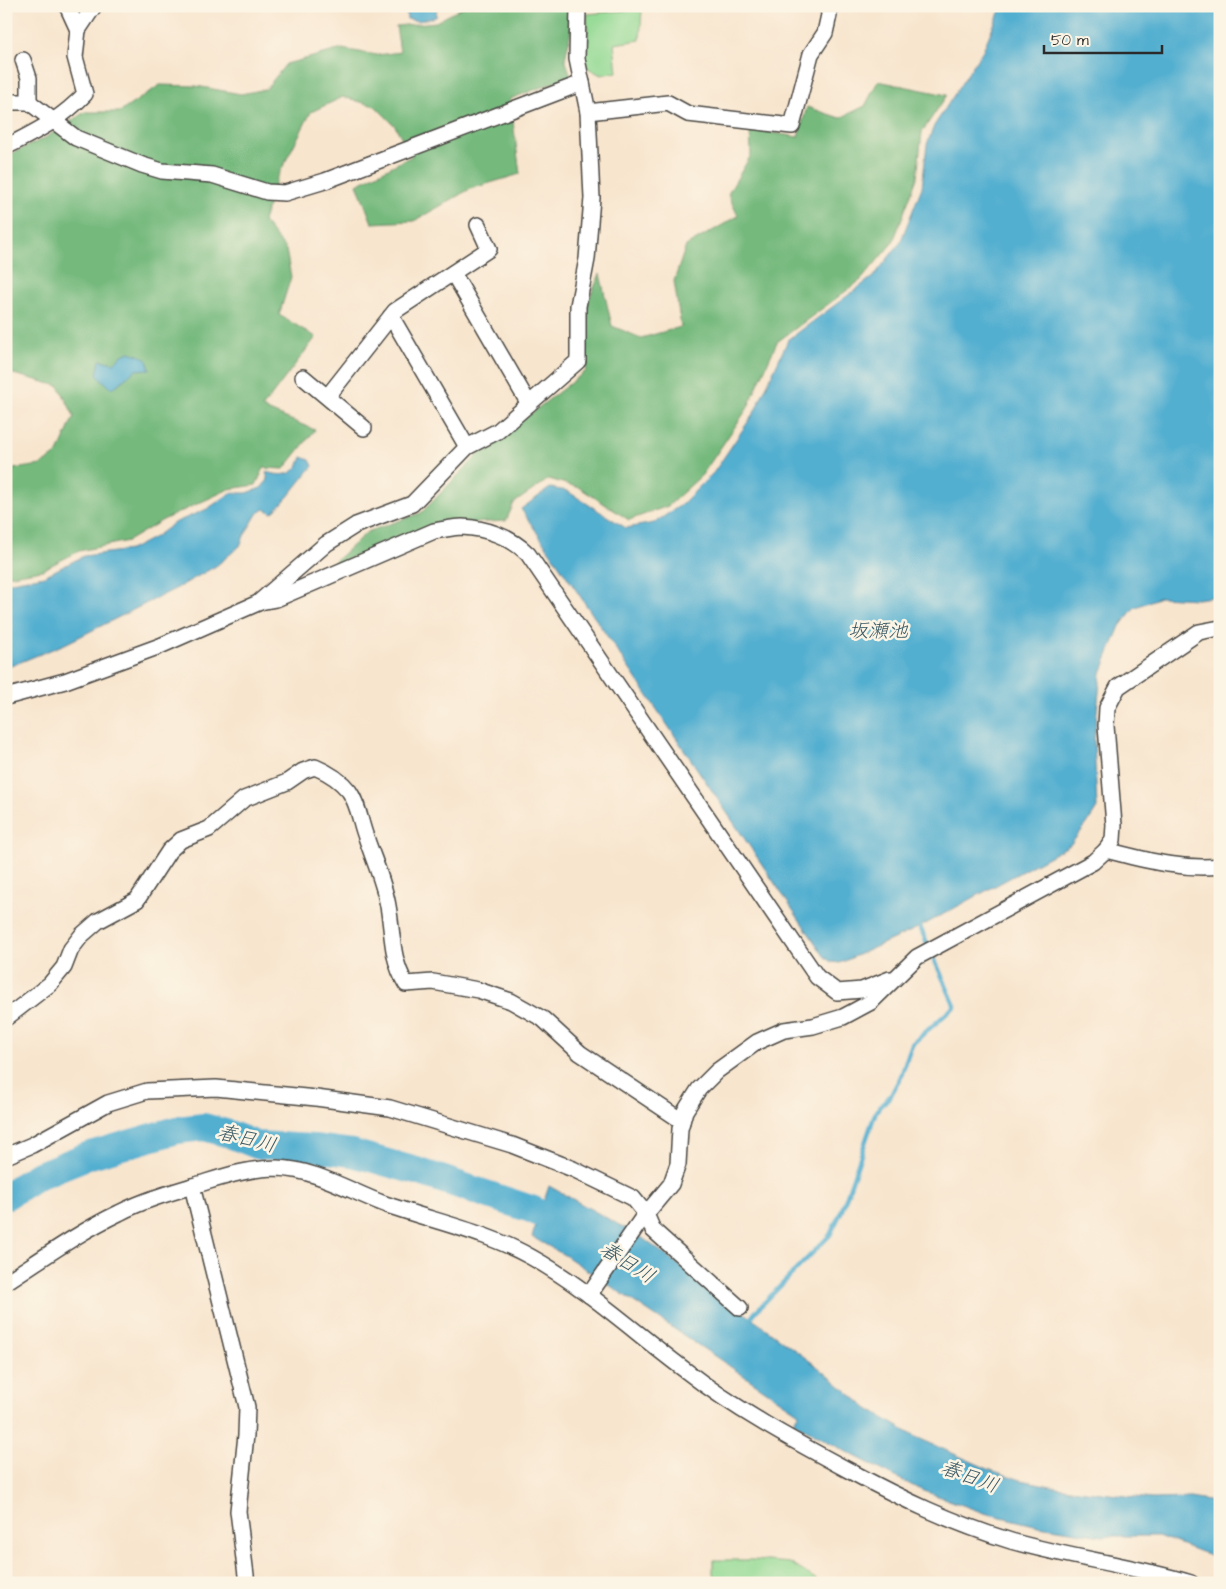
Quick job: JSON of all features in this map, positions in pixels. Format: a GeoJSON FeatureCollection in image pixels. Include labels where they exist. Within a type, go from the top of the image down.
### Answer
{"type":"FeatureCollection","features":[{"type":"Feature","properties":{"kind":"street"},"geometry":{"type":"LineString","coordinates":[[68,6],[78,30]]}},
{"type":"Feature","properties":{"kind":"street"},"geometry":{"type":"LineString","coordinates":[[6,147],[54,121],[69,110],[85,94],[74,57],[78,30],[94,6]]}},
{"type":"Feature","properties":{"kind":"street"},"geometry":{"type":"LineString","coordinates":[[258,603],[326,544],[356,524],[412,504],[467,447],[498,431],[578,361],[578,306],[587,260],[592,198],[588,112],[577,59],[578,6]]}},
{"type":"Feature","properties":{"kind":"street"},"geometry":{"type":"LineString","coordinates":[[588,112],[668,104],[688,114],[792,126],[811,54],[824,33],[829,15],[828,6]]}},
{"type":"Feature","properties":{"kind":"street"},"geometry":{"type":"LineString","coordinates":[[23,60],[29,78],[29,102]]}},
{"type":"Feature","properties":{"kind":"street"},"geometry":{"type":"LineString","coordinates":[[6,102],[29,102],[76,138],[142,165],[162,171],[212,175],[267,192],[285,193],[325,181],[582,84]]}},
{"type":"Feature","properties":{"kind":"street"},"geometry":{"type":"LineString","coordinates":[[328,396],[394,311],[489,249],[478,225]]}},
{"type":"Feature","properties":{"kind":"street"},"geometry":{"type":"LineString","coordinates":[[453,273],[530,404]]}},
{"type":"Feature","properties":{"kind":"street"},"geometry":{"type":"LineString","coordinates":[[391,316],[467,447]]}},
{"type":"Feature","properties":{"kind":"street"},"geometry":{"type":"LineString","coordinates":[[303,376],[364,428]]}},
{"type":"Feature","properties":{"kind":"street"},"geometry":{"type":"LineString","coordinates":[[6,697],[65,680],[160,646],[258,603],[276,599],[434,531],[462,527],[489,531],[509,539],[528,554],[817,977],[837,992],[862,990],[896,977]]}},
{"type":"Feature","properties":{"kind":"street"},"geometry":{"type":"LineString","coordinates":[[591,1292],[643,1217],[671,1184],[678,1164],[680,1129],[685,1111],[698,1088],[717,1071],[757,1042],[784,1030],[813,1026],[843,1017],[871,1002],[918,957],[1093,862],[1106,850],[1113,840],[1114,825],[1106,745],[1107,708],[1118,687],[1199,632],[1220,628]]}},
{"type":"Feature","properties":{"kind":"street"},"geometry":{"type":"LineString","coordinates":[[6,1018],[50,984],[64,967],[71,949],[82,935],[98,921],[137,900],[169,851],[181,840],[209,829],[244,799],[287,782],[303,771],[315,767],[326,772],[349,791],[361,815],[365,836],[383,882],[395,960],[399,973],[406,984],[433,982],[478,990],[511,1001],[543,1019],[580,1053],[682,1121]]}},
{"type":"Feature","properties":{"kind":"street"},"geometry":{"type":"LineString","coordinates":[[1106,850],[1167,866],[1220,866]]}},
{"type":"Feature","properties":{"kind":"street"},"geometry":{"type":"LineString","coordinates":[[6,1156],[32,1145],[108,1103],[147,1091],[216,1088],[390,1108],[512,1145],[573,1169],[633,1198],[643,1217],[654,1230],[740,1308]]}},
{"type":"Feature","properties":{"kind":"street"},"geometry":{"type":"LineString","coordinates":[[6,1282],[54,1250],[118,1213],[158,1196],[248,1170],[274,1168],[298,1170],[419,1216],[503,1244],[528,1255],[591,1292],[687,1372],[759,1420],[850,1471],[929,1512],[957,1524],[1014,1542],[1191,1583]]}},
{"type":"Feature","properties":{"kind":"street"},"geometry":{"type":"LineString","coordinates":[[192,1186],[247,1407],[238,1510],[247,1583]]}},
{"type":"Feature","properties":{"kind":"green space"},"geometry":{"type":"Polygon","coordinates":[[[465,6],[570,6],[571,31],[565,59],[571,76],[510,99],[520,174],[470,189],[414,221],[372,223],[357,184],[412,156],[395,126],[375,106],[343,97],[311,112],[277,178],[263,221],[286,250],[291,277],[279,315],[316,337],[262,408],[315,430],[284,469],[264,468],[256,485],[229,489],[163,520],[128,541],[79,551],[42,570],[6,576],[6,470],[41,465],[58,453],[74,416],[59,386],[6,372],[6,156],[45,138],[85,112],[120,112],[160,85],[196,86],[241,94],[266,89],[286,64],[342,49],[377,55],[400,52],[396,26],[436,22],[465,6]]]}},
{"type":"Feature","properties":{"kind":"green space"},"geometry":{"type":"Polygon","coordinates":[[[642,9],[640,40],[614,44],[617,72],[601,75],[584,66],[588,41],[587,14],[642,9]]]}},
{"type":"Feature","properties":{"kind":"green space"},"geometry":{"type":"Polygon","coordinates":[[[878,81],[947,95],[922,132],[917,178],[893,242],[861,280],[777,342],[747,409],[702,475],[668,506],[629,520],[580,488],[549,479],[514,503],[506,521],[437,525],[330,566],[367,532],[421,513],[482,451],[586,371],[588,301],[600,274],[612,326],[641,338],[681,327],[674,281],[686,246],[738,216],[728,194],[751,155],[750,129],[798,137],[807,107],[840,118],[865,106],[878,81]]]}},
{"type":"Feature","properties":{"kind":"green space"},"geometry":{"type":"Polygon","coordinates":[[[713,1560],[754,1560],[790,1563],[817,1580],[816,1583],[716,1583],[713,1573],[713,1560]]]}},
{"type":"Feature","properties":{"kind":"water"},"geometry":{"type":"Polygon","coordinates":[[[406,6],[437,6],[436,17],[418,21],[407,19],[406,6]]]}},
{"type":"Feature","properties":{"kind":"water","name":"坂瀬池"},"geometry":{"type":"Polygon","coordinates":[[[1002,6],[1220,6],[1220,596],[1197,599],[1160,597],[1134,608],[1120,626],[1101,673],[1094,740],[1097,808],[1070,845],[920,927],[840,963],[831,962],[824,956],[521,509],[550,488],[567,491],[626,528],[654,523],[681,505],[714,472],[754,413],[788,340],[874,276],[900,243],[922,187],[927,144],[934,126],[983,50],[1002,6]]]}},
{"type":"Feature","properties":{"kind":"water"},"geometry":{"type":"Polygon","coordinates":[[[130,352],[146,358],[150,369],[136,370],[112,389],[97,375],[100,360],[114,363],[122,355],[130,352]]]}},
{"type":"Feature","properties":{"kind":"water"},"geometry":{"type":"Polygon","coordinates":[[[302,457],[310,460],[313,466],[278,508],[272,513],[265,509],[257,514],[240,546],[216,566],[177,588],[65,644],[6,668],[6,583],[44,576],[84,556],[130,550],[155,537],[174,523],[207,509],[231,493],[247,493],[261,488],[268,480],[266,472],[288,474],[296,468],[302,457]]]}},
{"type":"Feature","properties":{"kind":"water"},"geometry":{"type":"Polygon","coordinates":[[[549,1186],[641,1237],[818,1367],[868,1409],[916,1437],[988,1469],[1021,1480],[1056,1487],[1152,1499],[1190,1498],[1220,1503],[1220,1559],[1158,1536],[1102,1536],[1039,1526],[984,1513],[919,1489],[843,1450],[793,1422],[799,1413],[566,1256],[532,1237],[549,1186]]]}},
{"type":"Feature","properties":{"kind":"waterway"},"geometry":{"type":"LineString","coordinates":[[748,1322],[756,1311],[830,1235],[842,1210],[876,1111],[891,1095],[901,1076],[912,1044],[955,1006],[920,927]]}},
{"type":"Feature","properties":{"kind":"waterway","name":"春日川"},"geometry":{"type":"LineString","coordinates":[[6,1196],[37,1176],[87,1156],[177,1130],[204,1127],[257,1145],[314,1148],[352,1153],[420,1172],[531,1209],[574,1229]]}}]}
